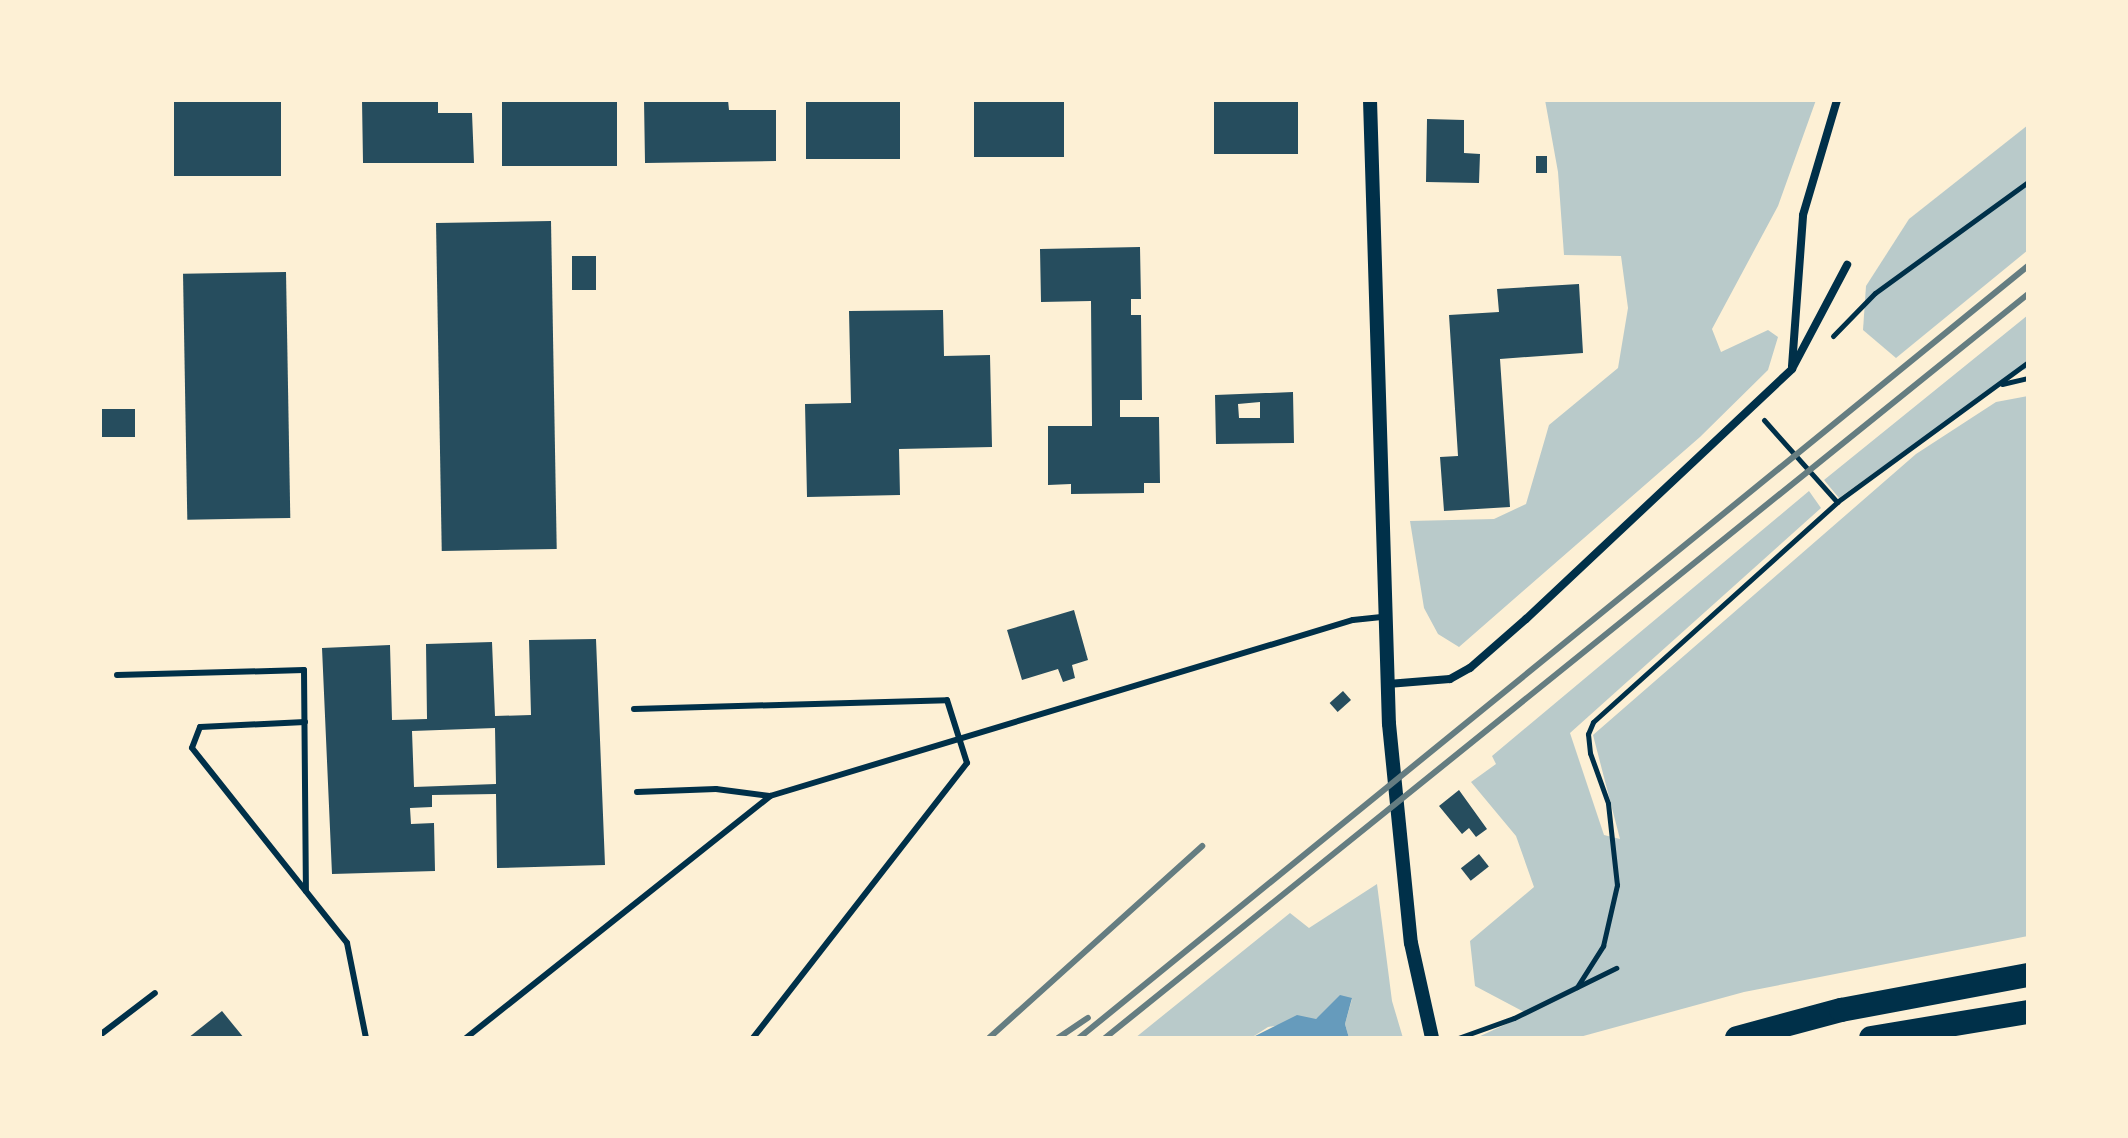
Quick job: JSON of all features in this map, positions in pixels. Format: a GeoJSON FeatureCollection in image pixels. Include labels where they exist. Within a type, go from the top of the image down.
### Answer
{"type":"FeatureCollection","features":[{"type":"Feature","properties":{"kind":"highway"},"geometry":{"type":"LineString","coordinates":[[1737,1038],[1841,1010],[2028,975]]}},
{"type":"Feature","properties":{"kind":"highway"},"geometry":{"type":"LineString","coordinates":[[1871,1038],[2028,1012]]}},
{"type":"Feature","properties":{"kind":"street"},"geometry":{"type":"LineString","coordinates":[[1370,100],[1388,684],[1405,893],[1432,1038]]}},
{"type":"Feature","properties":{"kind":"street"},"geometry":{"type":"LineString","coordinates":[[1792,369],[1803,215],[1837,100]]}},
{"type":"Feature","properties":{"kind":"street"},"geometry":{"type":"LineString","coordinates":[[1388,684],[1450,679],[1470,668],[1792,369],[1847,265]]}},
{"type":"Feature","properties":{"kind":"lane"},"geometry":{"type":"LineString","coordinates":[[466,1038],[770,796],[958,735],[1353,620],[1386,617]]}},
{"type":"Feature","properties":{"kind":"lane"},"geometry":{"type":"LineString","coordinates":[[117,675],[304,670],[306,891]]}},
{"type":"Feature","properties":{"kind":"lane"},"geometry":{"type":"LineString","coordinates":[[634,709],[947,700],[967,763],[753,1038]]}},
{"type":"Feature","properties":{"kind":"lane"},"geometry":{"type":"LineString","coordinates":[[305,722],[200,727],[192,748],[347,943],[366,1038]]}},
{"type":"Feature","properties":{"kind":"lane"},"geometry":{"type":"LineString","coordinates":[[637,792],[716,789],[770,796]]}},
{"type":"Feature","properties":{"kind":"lane"},"geometry":{"type":"LineString","coordinates":[[100,1035],[155,993]]}},
{"type":"Feature","properties":{"kind":"path"},"geometry":{"type":"LineString","coordinates":[[1836,333],[1875,293],[2028,182]]}},
{"type":"Feature","properties":{"kind":"path"},"geometry":{"type":"LineString","coordinates":[[1577,987],[1603,946],[1617,885],[1610,815],[1590,753],[1588,734],[1593,722],[1837,502],[2028,362]]}},
{"type":"Feature","properties":{"kind":"path"},"geometry":{"type":"LineString","coordinates":[[1998,385],[2028,378]]}},
{"type":"Feature","properties":{"kind":"path"},"geometry":{"type":"LineString","coordinates":[[1752,407],[1837,502]]}},
{"type":"Feature","properties":{"kind":"path"},"geometry":{"type":"LineString","coordinates":[[1458,1038],[1514,1018],[1616,968]]}},
{"type":"Feature","properties":{"kind":"shaded area"},"geometry":{"type":"Polygon","coordinates":[[[1545,100],[1816,100],[1778,206],[1712,329],[1721,352],[1768,330],[1778,337],[1768,370],[1700,437],[1459,647],[1438,634],[1424,608],[1410,521],[1494,519],[1526,504],[1549,425],[1618,368],[1628,308],[1621,256],[1564,255],[1558,172],[1545,100]]]}},
{"type":"Feature","properties":{"kind":"shaded area"},"geometry":{"type":"Polygon","coordinates":[[[2028,125],[2028,250],[1896,358],[1863,330],[1866,286],[1909,219],[2028,125]]]}},
{"type":"Feature","properties":{"kind":"shaded area"},"geometry":{"type":"Polygon","coordinates":[[[2028,315],[2028,369],[2016,371],[1839,498],[1824,480],[2028,315]]]}},
{"type":"Feature","properties":{"kind":"shaded area"},"geometry":{"type":"Polygon","coordinates":[[[2028,396],[2028,936],[1744,992],[1576,1038],[1476,1038],[1528,1014],[1475,986],[1470,941],[1534,887],[1516,836],[1471,782],[1496,764],[1492,756],[1809,491],[1821,508],[1570,733],[1604,835],[1620,839],[1593,735],[1916,454],[1996,402],[2028,396]]]}},
{"type":"Feature","properties":{"kind":"shaded area"},"geometry":{"type":"Polygon","coordinates":[[[1377,884],[1392,1001],[1403,1038],[1349,1038],[1345,1024],[1352,999],[1316,1019],[1268,1027],[1251,1038],[1135,1038],[1290,913],[1309,928],[1377,884]]]}},
{"type":"Feature","properties":{"kind":"water"},"geometry":{"type":"Polygon","coordinates":[[[1340,995],[1352,998],[1345,1024],[1349,1038],[1251,1038],[1297,1015],[1316,1019],[1340,995]]]}},
{"type":"Feature","properties":{"kind":"building"},"geometry":{"type":"Polygon","coordinates":[[[174,100],[281,100],[281,176],[174,176],[174,100]]]}},
{"type":"Feature","properties":{"kind":"building"},"geometry":{"type":"Polygon","coordinates":[[[362,100],[438,100],[438,113],[472,113],[474,163],[363,163],[362,100]]]}},
{"type":"Feature","properties":{"kind":"building"},"geometry":{"type":"Polygon","coordinates":[[[502,100],[617,100],[617,166],[502,166],[502,100]]]}},
{"type":"Feature","properties":{"kind":"building"},"geometry":{"type":"Polygon","coordinates":[[[644,100],[728,100],[729,110],[776,110],[776,161],[645,163],[644,100]]]}},
{"type":"Feature","properties":{"kind":"building"},"geometry":{"type":"Polygon","coordinates":[[[806,100],[900,100],[900,159],[806,159],[806,100]]]}},
{"type":"Feature","properties":{"kind":"building"},"geometry":{"type":"Polygon","coordinates":[[[974,100],[1064,100],[1064,157],[974,157],[974,100]]]}},
{"type":"Feature","properties":{"kind":"building"},"geometry":{"type":"Polygon","coordinates":[[[1214,100],[1298,100],[1298,154],[1214,154],[1214,100]]]}},
{"type":"Feature","properties":{"kind":"building"},"geometry":{"type":"Polygon","coordinates":[[[1427,119],[1464,120],[1464,153],[1480,154],[1479,183],[1426,182],[1427,119]]]}},
{"type":"Feature","properties":{"kind":"building"},"geometry":{"type":"Polygon","coordinates":[[[1536,156],[1547,156],[1547,173],[1536,173],[1536,156]]]}},
{"type":"Feature","properties":{"kind":"building"},"geometry":{"type":"Polygon","coordinates":[[[551,221],[557,549],[442,551],[436,223],[551,221]]]}},
{"type":"Feature","properties":{"kind":"building"},"geometry":{"type":"Polygon","coordinates":[[[1140,247],[1141,299],[1131,299],[1131,315],[1141,315],[1142,400],[1120,400],[1120,417],[1159,417],[1160,483],[1144,483],[1144,493],[1071,494],[1071,484],[1048,485],[1048,426],[1092,426],[1091,301],[1041,302],[1040,249],[1140,247]]]}},
{"type":"Feature","properties":{"kind":"building"},"geometry":{"type":"Polygon","coordinates":[[[572,256],[596,256],[596,290],[572,290],[572,256]]]}},
{"type":"Feature","properties":{"kind":"building"},"geometry":{"type":"Polygon","coordinates":[[[286,272],[290,518],[187,520],[183,274],[286,272]]]}},
{"type":"Feature","properties":{"kind":"building"},"geometry":{"type":"Polygon","coordinates":[[[1579,284],[1583,353],[1500,359],[1510,507],[1444,511],[1440,457],[1458,456],[1449,315],[1499,312],[1497,289],[1579,284]]]}},
{"type":"Feature","properties":{"kind":"building"},"geometry":{"type":"Polygon","coordinates":[[[943,310],[944,356],[990,355],[992,447],[899,449],[900,495],[807,497],[805,404],[851,403],[849,311],[943,310]]]}},
{"type":"Feature","properties":{"kind":"building"},"geometry":{"type":"Polygon","coordinates":[[[1293,392],[1294,443],[1216,444],[1215,395],[1293,392]],[[1260,402],[1238,404],[1239,418],[1260,418],[1260,402]]]}},
{"type":"Feature","properties":{"kind":"building"},"geometry":{"type":"Polygon","coordinates":[[[100,409],[135,409],[135,437],[100,437],[100,409]]]}},
{"type":"Feature","properties":{"kind":"building"},"geometry":{"type":"Polygon","coordinates":[[[1074,610],[1088,660],[1072,665],[1075,678],[1063,682],[1058,669],[1022,680],[1007,630],[1074,610]]]}},
{"type":"Feature","properties":{"kind":"building"},"geometry":{"type":"Polygon","coordinates":[[[596,639],[605,865],[497,868],[496,794],[432,795],[432,807],[410,808],[411,824],[434,823],[435,871],[332,874],[322,648],[390,645],[392,720],[427,719],[426,644],[492,642],[495,716],[531,715],[529,640],[596,639]],[[495,728],[412,731],[414,787],[496,784],[495,728]]]}},
{"type":"Feature","properties":{"kind":"building"},"geometry":{"type":"Polygon","coordinates":[[[1343,691],[1351,700],[1338,712],[1330,703],[1343,691]]]}},
{"type":"Feature","properties":{"kind":"building"},"geometry":{"type":"Polygon","coordinates":[[[1459,790],[1487,829],[1476,837],[1469,828],[1462,834],[1439,806],[1459,790]]]}},
{"type":"Feature","properties":{"kind":"building"},"geometry":{"type":"Polygon","coordinates":[[[1479,854],[1489,867],[1471,881],[1461,868],[1479,854]]]}},
{"type":"Feature","properties":{"kind":"building"},"geometry":{"type":"Polygon","coordinates":[[[222,1011],[244,1038],[188,1038],[222,1011]]]}},
{"type":"Feature","properties":{"kind":"railway"},"geometry":{"type":"LineString","coordinates":[[1079,1038],[2028,266]]}},
{"type":"Feature","properties":{"kind":"railway"},"geometry":{"type":"LineString","coordinates":[[1105,1038],[2028,294]]}},
{"type":"Feature","properties":{"kind":"railway"},"geometry":{"type":"LineString","coordinates":[[989,1038],[1202,846]]}},
{"type":"Feature","properties":{"kind":"railway"},"geometry":{"type":"LineString","coordinates":[[1058,1038],[1088,1018]]}}]}
